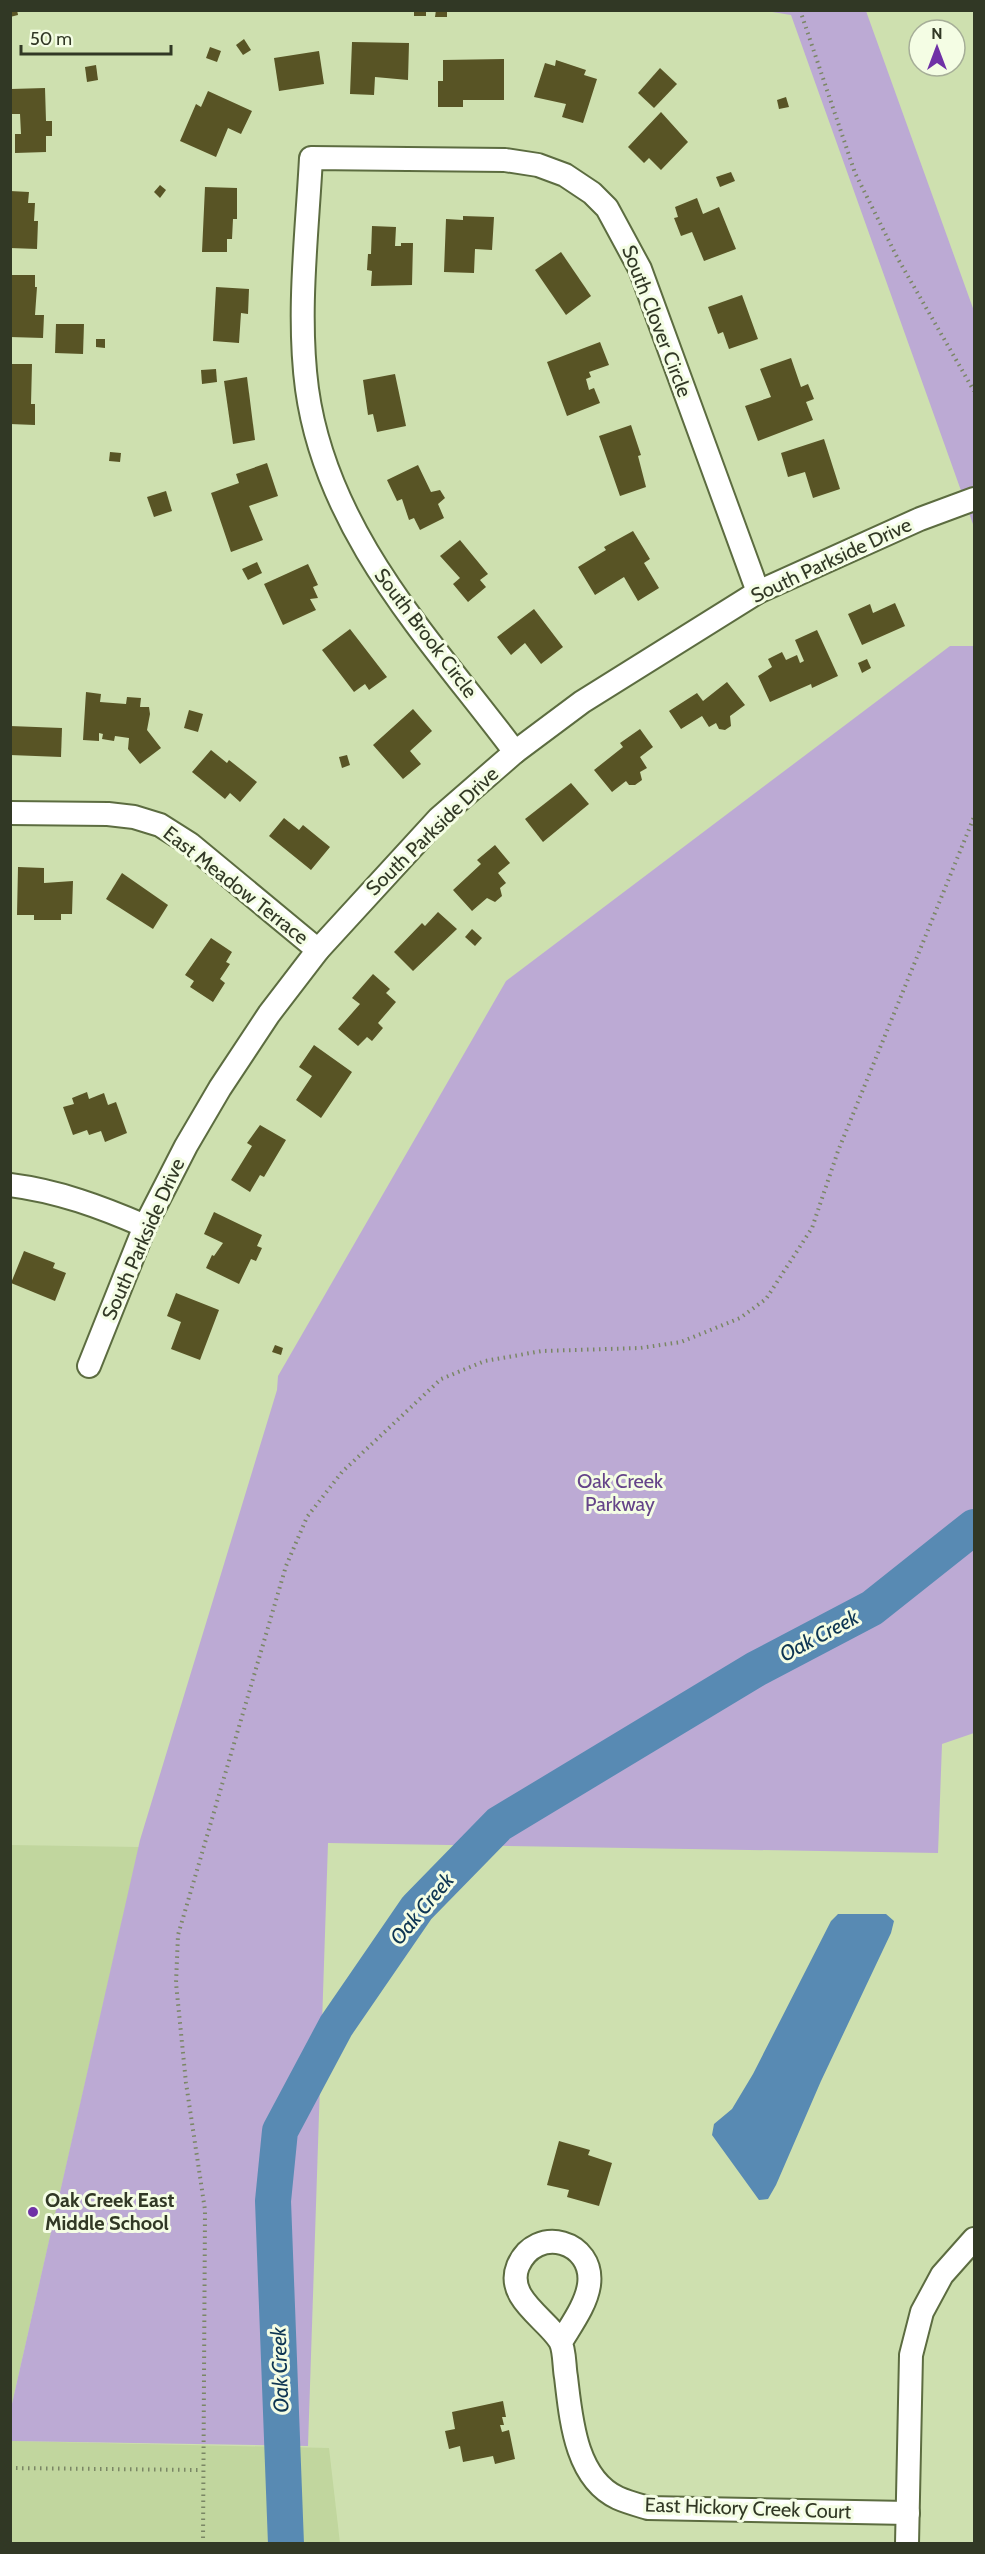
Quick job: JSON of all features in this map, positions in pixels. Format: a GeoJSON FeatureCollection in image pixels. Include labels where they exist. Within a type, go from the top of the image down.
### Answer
{"type":"FeatureCollection","features":[{"type":"Feature","properties":{"kind":"street","name":"South Clover Circle"},"geometry":{"type":"LineString","coordinates":[[311,158],[505,160],[538,165],[565,175],[592,193],[616,224],[639,269],[758,592]]}},
{"type":"Feature","properties":{"kind":"street","name":"South Brook Circle"},"geometry":{"type":"LineString","coordinates":[[311,158],[304,351],[309,398],[324,464],[357,535],[409,617],[451,666],[515,752]]}},
{"type":"Feature","properties":{"kind":"street","name":"South Parkside Drive"},"geometry":{"type":"LineString","coordinates":[[89,1366],[117,1291],[145,1226],[186,1146],[220,1088],[269,1014],[318,950],[439,818],[515,752],[582,702],[758,592],[920,519],[975,499]]}},
{"type":"Feature","properties":{"kind":"street","name":"East Meadow Terrace"},"geometry":{"type":"LineString","coordinates":[[10,813],[108,814],[134,817],[160,825],[190,844],[318,950]]}},
{"type":"Feature","properties":{"kind":"street"},"geometry":{"type":"LineString","coordinates":[[10,1185],[40,1189],[78,1199],[145,1226]]}},
{"type":"Feature","properties":{"kind":"street"},"geometry":{"type":"LineString","coordinates":[[907,2544],[911,2355],[922,2312],[942,2275],[975,2239]]}},
{"type":"Feature","properties":{"kind":"street","name":"East Hickory Creek Court"},"geometry":{"type":"LineString","coordinates":[[561,2342],[571,2417],[579,2452],[595,2479],[616,2497],[648,2508],[908,2513]]}},
{"type":"Feature","properties":{"kind":"path"},"geometry":{"type":"LineString","coordinates":[[800,10],[855,173],[898,259],[975,391]]}},
{"type":"Feature","properties":{"kind":"path"},"geometry":{"type":"LineString","coordinates":[[203,2544],[205,2210],[186,2083],[176,1983],[178,1935],[286,1566],[307,1517],[342,1472],[441,1380],[485,1361],[542,1351],[640,1348],[681,1342],[740,1318],[766,1299],[812,1228],[838,1151],[975,817]]}},
{"type":"Feature","properties":{"kind":"path"},"geometry":{"type":"LineString","coordinates":[[10,2468],[202,2470]]}},
{"type":"Feature","properties":{"kind":"shaded area","name":"Oak Creek East Middle School"},"geometry":{"type":"Polygon","coordinates":[[[11,1845],[139,1847],[11,2408],[11,1845]]]}},
{"type":"Feature","properties":{"kind":"shaded area"},"geometry":{"type":"Polygon","coordinates":[[[11,2441],[329,2448],[340,2543],[11,2544],[11,2441]]]}},
{"type":"Feature","properties":{"kind":"green space"},"geometry":{"type":"Polygon","coordinates":[[[766,11],[866,11],[974,311],[974,527],[791,15],[766,11]]]}},
{"type":"Feature","properties":{"kind":"green space","name":"Oak Creek Parkway"},"geometry":{"type":"Polygon","coordinates":[[[950,646],[974,646],[974,1733],[942,1744],[938,1853],[328,1843],[308,2446],[11,2441],[11,2408],[140,1840],[277,1390],[278,1376],[506,981],[950,646]]]}},
{"type":"Feature","properties":{"kind":"water"},"geometry":{"type":"Polygon","coordinates":[[[838,1914],[886,1914],[894,1921],[891,1933],[821,2081],[776,2185],[768,2199],[759,2200],[712,2135],[714,2124],[732,2109],[753,2074],[831,1921],[838,1914]]]}},
{"type":"Feature","properties":{"kind":"building"},"geometry":{"type":"Polygon","coordinates":[[[10,10],[17,10],[18,15],[10,17],[10,10]]]}},
{"type":"Feature","properties":{"kind":"building"},"geometry":{"type":"Polygon","coordinates":[[[414,10],[426,10],[426,16],[414,16],[414,10]]]}},
{"type":"Feature","properties":{"kind":"building"},"geometry":{"type":"Polygon","coordinates":[[[436,10],[447,10],[447,17],[435,17],[436,10]]]}},
{"type":"Feature","properties":{"kind":"building"},"geometry":{"type":"Polygon","coordinates":[[[244,39],[251,50],[243,55],[236,45],[244,39]]]}},
{"type":"Feature","properties":{"kind":"building"},"geometry":{"type":"Polygon","coordinates":[[[352,42],[409,43],[408,80],[375,77],[374,95],[350,94],[352,42]]]}},
{"type":"Feature","properties":{"kind":"building"},"geometry":{"type":"Polygon","coordinates":[[[210,47],[221,51],[217,62],[206,58],[210,47]]]}},
{"type":"Feature","properties":{"kind":"building"},"geometry":{"type":"Polygon","coordinates":[[[319,51],[324,84],[279,91],[274,58],[319,51]]]}},
{"type":"Feature","properties":{"kind":"building"},"geometry":{"type":"Polygon","coordinates":[[[504,59],[504,100],[463,100],[463,107],[438,107],[438,81],[443,81],[443,60],[504,59]]]}},
{"type":"Feature","properties":{"kind":"building"},"geometry":{"type":"Polygon","coordinates":[[[556,60],[586,70],[584,75],[597,79],[583,123],[562,117],[566,104],[534,97],[545,63],[555,66],[556,60]]]}},
{"type":"Feature","properties":{"kind":"building"},"geometry":{"type":"Polygon","coordinates":[[[96,65],[98,80],[87,82],[85,67],[96,65]]]}},
{"type":"Feature","properties":{"kind":"building"},"geometry":{"type":"Polygon","coordinates":[[[660,68],[677,84],[654,108],[638,93],[660,68]]]}},
{"type":"Feature","properties":{"kind":"building"},"geometry":{"type":"Polygon","coordinates":[[[45,88],[46,121],[52,121],[52,136],[46,136],[46,152],[15,153],[15,134],[21,134],[20,114],[12,114],[11,89],[45,88]]]}},
{"type":"Feature","properties":{"kind":"building"},"geometry":{"type":"Polygon","coordinates":[[[208,91],[252,111],[241,134],[228,128],[216,157],[180,141],[196,104],[201,107],[208,91]]]}},
{"type":"Feature","properties":{"kind":"building"},"geometry":{"type":"Polygon","coordinates":[[[786,97],[789,107],[779,109],[777,100],[786,97]]]}},
{"type":"Feature","properties":{"kind":"building"},"geometry":{"type":"Polygon","coordinates":[[[661,112],[688,142],[661,170],[649,158],[644,163],[628,147],[661,112]]]}},
{"type":"Feature","properties":{"kind":"building"},"geometry":{"type":"Polygon","coordinates":[[[731,172],[735,181],[720,187],[716,177],[731,172]]]}},
{"type":"Feature","properties":{"kind":"building"},"geometry":{"type":"Polygon","coordinates":[[[160,185],[166,190],[160,198],[154,192],[160,185]]]}},
{"type":"Feature","properties":{"kind":"building"},"geometry":{"type":"Polygon","coordinates":[[[205,187],[237,188],[237,219],[233,219],[232,239],[227,239],[227,252],[202,252],[205,187]]]}},
{"type":"Feature","properties":{"kind":"building"},"geometry":{"type":"Polygon","coordinates":[[[10,191],[29,192],[28,203],[35,203],[34,221],[38,221],[37,249],[10,248],[10,191]]]}},
{"type":"Feature","properties":{"kind":"building"},"geometry":{"type":"Polygon","coordinates":[[[697,198],[703,214],[719,207],[736,249],[704,261],[692,232],[681,236],[674,218],[678,217],[675,207],[697,198]]]}},
{"type":"Feature","properties":{"kind":"building"},"geometry":{"type":"Polygon","coordinates":[[[463,216],[494,217],[492,250],[475,249],[474,273],[444,272],[446,219],[463,220],[463,216]]]}},
{"type":"Feature","properties":{"kind":"building"},"geometry":{"type":"Polygon","coordinates":[[[372,226],[396,227],[395,246],[401,246],[401,243],[413,243],[412,285],[371,286],[372,271],[367,270],[368,254],[371,254],[372,226]]]}},
{"type":"Feature","properties":{"kind":"building"},"geometry":{"type":"Polygon","coordinates":[[[561,252],[591,296],[566,315],[535,270],[561,252]]]}},
{"type":"Feature","properties":{"kind":"building"},"geometry":{"type":"Polygon","coordinates":[[[10,275],[35,275],[35,287],[37,287],[35,315],[44,315],[43,338],[10,337],[10,275]]]}},
{"type":"Feature","properties":{"kind":"building"},"geometry":{"type":"Polygon","coordinates":[[[216,287],[249,289],[248,314],[241,313],[239,343],[213,341],[216,287]]]}},
{"type":"Feature","properties":{"kind":"building"},"geometry":{"type":"Polygon","coordinates":[[[742,295],[758,339],[729,349],[723,332],[718,334],[708,307],[742,295]]]}},
{"type":"Feature","properties":{"kind":"building"},"geometry":{"type":"Polygon","coordinates":[[[56,324],[84,324],[83,354],[55,353],[56,324]]]}},
{"type":"Feature","properties":{"kind":"building"},"geometry":{"type":"Polygon","coordinates":[[[96,339],[105,339],[105,348],[96,347],[96,339]]]}},
{"type":"Feature","properties":{"kind":"building"},"geometry":{"type":"Polygon","coordinates":[[[600,342],[609,365],[589,372],[591,377],[586,379],[589,390],[594,388],[600,403],[567,416],[547,362],[600,342]]]}},
{"type":"Feature","properties":{"kind":"building"},"geometry":{"type":"Polygon","coordinates":[[[791,358],[801,387],[808,384],[814,399],[806,402],[813,420],[758,441],[745,406],[771,397],[760,369],[791,358]]]}},
{"type":"Feature","properties":{"kind":"building"},"geometry":{"type":"Polygon","coordinates":[[[10,364],[32,364],[31,404],[35,404],[35,425],[10,424],[10,364]]]}},
{"type":"Feature","properties":{"kind":"building"},"geometry":{"type":"Polygon","coordinates":[[[216,369],[217,382],[202,384],[201,370],[216,369]]]}},
{"type":"Feature","properties":{"kind":"building"},"geometry":{"type":"Polygon","coordinates":[[[395,374],[406,426],[377,432],[373,414],[368,415],[363,380],[395,374]]]}},
{"type":"Feature","properties":{"kind":"building"},"geometry":{"type":"Polygon","coordinates":[[[247,377],[255,440],[233,444],[224,381],[247,377]]]}},
{"type":"Feature","properties":{"kind":"building"},"geometry":{"type":"Polygon","coordinates":[[[631,425],[641,455],[638,456],[646,487],[620,496],[599,436],[631,425]]]}},
{"type":"Feature","properties":{"kind":"building"},"geometry":{"type":"Polygon","coordinates":[[[824,439],[840,489],[813,498],[805,472],[788,477],[781,453],[824,439]]]}},
{"type":"Feature","properties":{"kind":"building"},"geometry":{"type":"Polygon","coordinates":[[[110,452],[121,453],[120,462],[109,461],[110,452]]]}},
{"type":"Feature","properties":{"kind":"building"},"geometry":{"type":"Polygon","coordinates":[[[267,463],[278,496],[249,506],[263,540],[231,552],[211,493],[239,483],[236,474],[267,463]]]}},
{"type":"Feature","properties":{"kind":"building"},"geometry":{"type":"Polygon","coordinates":[[[418,465],[431,492],[440,490],[445,498],[438,504],[444,518],[420,530],[414,518],[409,520],[402,499],[397,501],[387,480],[418,465]]]}},
{"type":"Feature","properties":{"kind":"building"},"geometry":{"type":"Polygon","coordinates":[[[166,491],[172,511],[154,517],[147,497],[166,491]]]}},
{"type":"Feature","properties":{"kind":"building"},"geometry":{"type":"Polygon","coordinates":[[[633,531],[650,559],[644,563],[659,588],[638,601],[624,577],[595,595],[578,567],[606,550],[604,547],[633,531]]]}},
{"type":"Feature","properties":{"kind":"building"},"geometry":{"type":"Polygon","coordinates":[[[460,540],[488,574],[480,580],[486,587],[468,602],[453,584],[460,578],[440,556],[460,540]]]}},
{"type":"Feature","properties":{"kind":"building"},"geometry":{"type":"Polygon","coordinates":[[[257,562],[262,573],[248,580],[242,569],[257,562]]]}},
{"type":"Feature","properties":{"kind":"building"},"geometry":{"type":"Polygon","coordinates":[[[308,564],[318,585],[313,587],[318,598],[310,599],[316,610],[283,625],[264,584],[308,564]]]}},
{"type":"Feature","properties":{"kind":"building"},"geometry":{"type":"Polygon","coordinates":[[[895,603],[905,626],[862,645],[848,614],[870,604],[873,613],[895,603]]]}},
{"type":"Feature","properties":{"kind":"building"},"geometry":{"type":"Polygon","coordinates":[[[534,609],[563,647],[541,664],[525,643],[511,655],[497,637],[534,609]]]}},
{"type":"Feature","properties":{"kind":"building"},"geometry":{"type":"Polygon","coordinates":[[[350,629],[387,677],[369,690],[365,684],[354,692],[322,650],[350,629]]]}},
{"type":"Feature","properties":{"kind":"building"},"geometry":{"type":"Polygon","coordinates":[[[817,630],[838,676],[812,688],[811,684],[770,702],[758,676],[772,667],[768,659],[782,652],[786,660],[797,655],[800,663],[804,661],[795,640],[817,630]]]}},
{"type":"Feature","properties":{"kind":"building"},"geometry":{"type":"Polygon","coordinates":[[[867,659],[871,668],[862,673],[858,663],[867,659]]]}},
{"type":"Feature","properties":{"kind":"building"},"geometry":{"type":"Polygon","coordinates":[[[727,682],[745,705],[730,716],[731,726],[725,730],[719,729],[716,723],[709,727],[702,716],[681,729],[669,711],[697,693],[703,701],[727,682]]]}},
{"type":"Feature","properties":{"kind":"building"},"geometry":{"type":"Polygon","coordinates":[[[86,692],[101,694],[100,702],[126,704],[127,697],[141,698],[140,707],[149,707],[147,730],[161,748],[140,764],[128,749],[129,738],[115,736],[114,741],[102,739],[103,734],[99,733],[99,741],[83,740],[86,692]]]}},
{"type":"Feature","properties":{"kind":"building"},"geometry":{"type":"Polygon","coordinates":[[[413,709],[432,731],[410,751],[421,764],[403,779],[373,745],[413,709]]]}},
{"type":"Feature","properties":{"kind":"building"},"geometry":{"type":"Polygon","coordinates":[[[189,710],[203,714],[198,732],[184,728],[189,710]]]}},
{"type":"Feature","properties":{"kind":"building"},"geometry":{"type":"Polygon","coordinates":[[[10,726],[62,728],[61,757],[10,755],[10,726]]]}},
{"type":"Feature","properties":{"kind":"building"},"geometry":{"type":"Polygon","coordinates":[[[640,729],[653,747],[640,757],[647,768],[640,772],[642,780],[635,785],[629,785],[626,781],[612,792],[594,770],[623,747],[620,743],[640,729]]]}},
{"type":"Feature","properties":{"kind":"building"},"geometry":{"type":"Polygon","coordinates":[[[211,750],[227,763],[229,760],[257,782],[240,802],[230,793],[225,799],[192,772],[211,750]]]}},
{"type":"Feature","properties":{"kind":"building"},"geometry":{"type":"Polygon","coordinates":[[[347,755],[350,765],[342,768],[339,757],[347,755]]]}},
{"type":"Feature","properties":{"kind":"building"},"geometry":{"type":"Polygon","coordinates":[[[571,783],[589,804],[543,842],[525,819],[571,783]]]}},
{"type":"Feature","properties":{"kind":"building"},"geometry":{"type":"Polygon","coordinates":[[[284,818],[299,830],[303,825],[330,847],[311,870],[269,836],[284,818]]]}},
{"type":"Feature","properties":{"kind":"building"},"geometry":{"type":"Polygon","coordinates":[[[495,845],[510,863],[498,873],[506,883],[500,888],[502,896],[495,902],[487,898],[472,911],[453,890],[481,864],[477,860],[495,845]]]}},
{"type":"Feature","properties":{"kind":"building"},"geometry":{"type":"Polygon","coordinates":[[[18,867],[44,868],[44,883],[73,881],[72,914],[61,914],[61,920],[34,920],[34,915],[17,915],[18,867]]]}},
{"type":"Feature","properties":{"kind":"building"},"geometry":{"type":"Polygon","coordinates":[[[122,873],[168,905],[153,929],[106,899],[122,873]]]}},
{"type":"Feature","properties":{"kind":"building"},"geometry":{"type":"Polygon","coordinates":[[[438,912],[457,929],[413,971],[394,952],[422,923],[425,926],[438,912]]]}},
{"type":"Feature","properties":{"kind":"building"},"geometry":{"type":"Polygon","coordinates":[[[472,929],[482,938],[475,946],[465,937],[472,929]]]}},
{"type":"Feature","properties":{"kind":"building"},"geometry":{"type":"Polygon","coordinates":[[[211,938],[232,952],[226,962],[230,964],[220,979],[225,983],[213,1002],[190,987],[194,981],[185,975],[211,938]]]}},
{"type":"Feature","properties":{"kind":"building"},"geometry":{"type":"Polygon","coordinates":[[[373,974],[390,989],[386,993],[396,1002],[378,1023],[383,1028],[372,1041],[367,1037],[358,1046],[338,1029],[360,1004],[352,998],[373,974]]]}},
{"type":"Feature","properties":{"kind":"building"},"geometry":{"type":"Polygon","coordinates":[[[314,1045],[352,1072],[321,1118],[296,1100],[312,1076],[299,1067],[314,1045]]]}},
{"type":"Feature","properties":{"kind":"building"},"geometry":{"type":"Polygon","coordinates":[[[87,1092],[89,1099],[104,1093],[108,1105],[116,1102],[127,1133],[105,1142],[101,1131],[89,1135],[87,1130],[73,1135],[63,1107],[74,1104],[72,1098],[87,1092]]]}},
{"type":"Feature","properties":{"kind":"building"},"geometry":{"type":"Polygon","coordinates":[[[260,1125],[286,1140],[264,1177],[260,1175],[250,1192],[231,1180],[252,1146],[247,1143],[260,1125]]]}},
{"type":"Feature","properties":{"kind":"building"},"geometry":{"type":"Polygon","coordinates":[[[214,1212],[262,1235],[257,1246],[262,1248],[256,1261],[251,1259],[239,1284],[206,1268],[212,1255],[214,1256],[223,1243],[204,1234],[214,1212]]]}},
{"type":"Feature","properties":{"kind":"building"},"geometry":{"type":"Polygon","coordinates":[[[24,1251],[55,1263],[53,1268],[66,1273],[55,1301],[11,1283],[24,1251]]]}},
{"type":"Feature","properties":{"kind":"building"},"geometry":{"type":"Polygon","coordinates":[[[176,1293],[219,1310],[200,1360],[171,1349],[181,1322],[167,1316],[176,1293]]]}},
{"type":"Feature","properties":{"kind":"building"},"geometry":{"type":"Polygon","coordinates":[[[275,1345],[283,1348],[281,1355],[272,1352],[275,1345]]]}},
{"type":"Feature","properties":{"kind":"building"},"geometry":{"type":"Polygon","coordinates":[[[559,2141],[590,2150],[588,2155],[612,2163],[599,2206],[567,2197],[569,2190],[547,2185],[559,2141]]]}},
{"type":"Feature","properties":{"kind":"building"},"geometry":{"type":"Polygon","coordinates":[[[503,2401],[506,2417],[502,2417],[504,2425],[500,2425],[502,2432],[509,2430],[515,2459],[495,2464],[493,2456],[463,2462],[460,2446],[449,2449],[445,2431],[455,2429],[452,2412],[503,2401]]]}},
{"type":"Feature","properties":{"kind":"waterway","name":"Oak Creek"},"geometry":{"type":"LineString","coordinates":[[286,2544],[273,2201],[280,2131],[336,2026],[417,1908],[499,1824],[756,1669],[872,1608],[974,1527]]}},
{"type":"Feature","properties":{"kind":"place","name":"Oak Creek East Middle School"},"geometry":{"type":"Point","coordinates":[33,2212]}}]}
